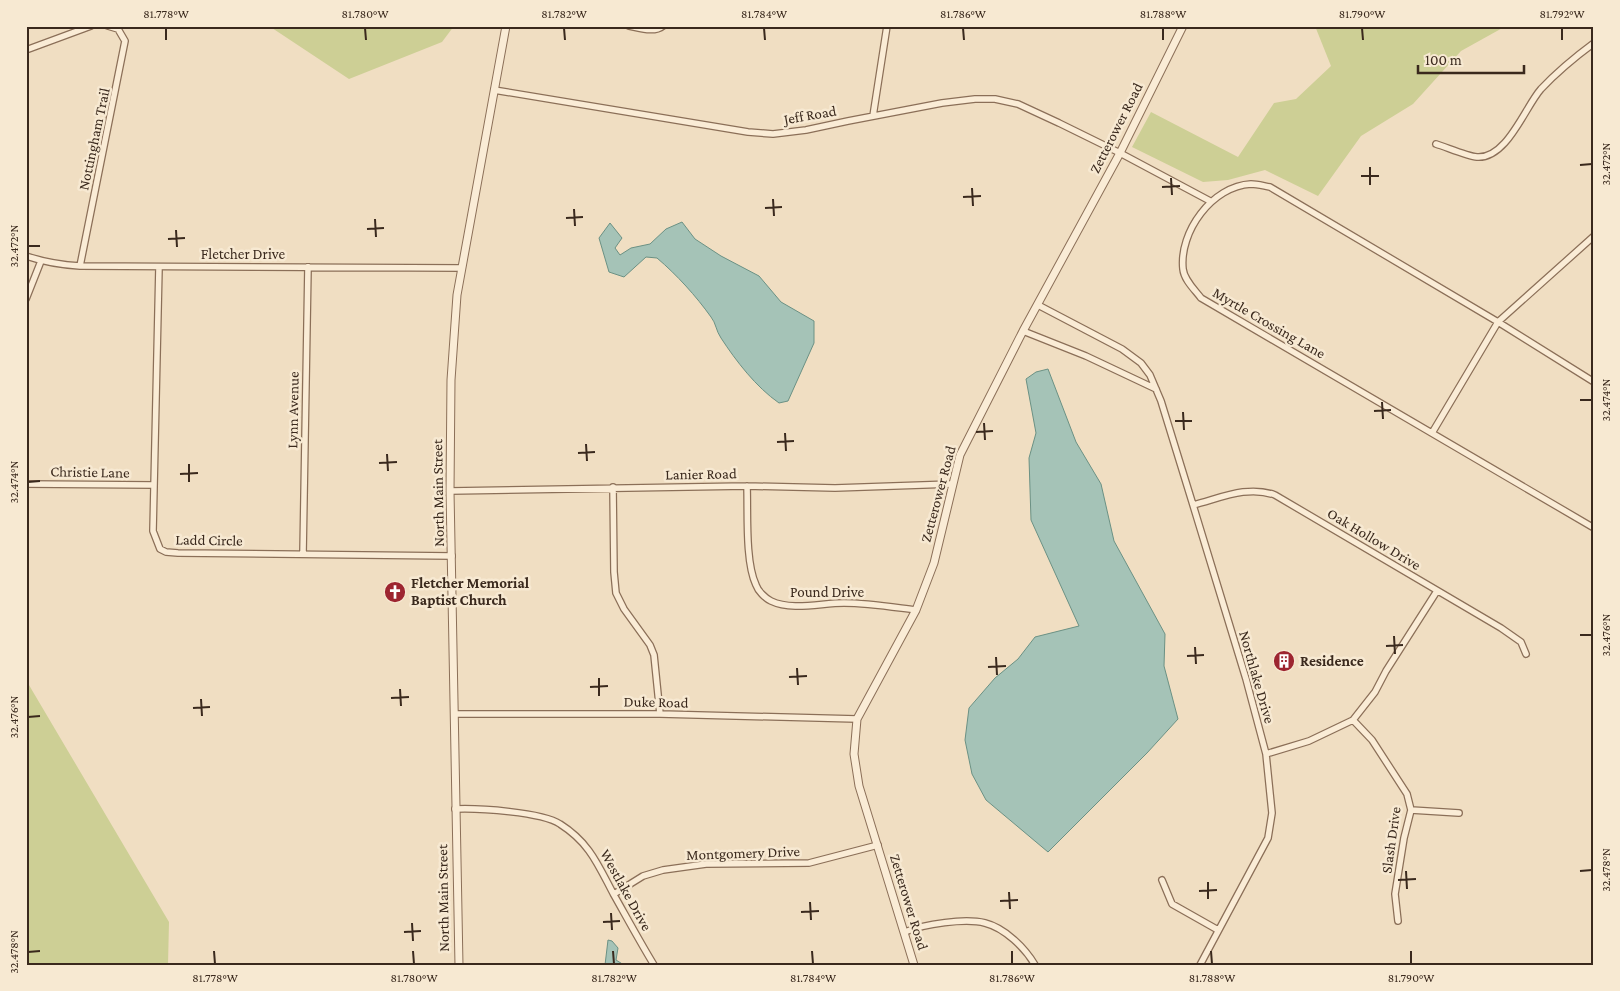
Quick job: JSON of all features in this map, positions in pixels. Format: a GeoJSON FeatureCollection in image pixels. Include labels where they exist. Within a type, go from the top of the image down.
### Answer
{"type":"FeatureCollection","features":[{"type":"Feature","properties":{"kind":"street"},"geometry":{"type":"LineString","coordinates":[[26,50],[91,26]]}},
{"type":"Feature","properties":{"kind":"street","name":"Nottingham Trail"},"geometry":{"type":"LineString","coordinates":[[80,266],[125,41],[118,29],[108,26]]}},
{"type":"Feature","properties":{"kind":"street","name":"North Main Street"},"geometry":{"type":"LineString","coordinates":[[459,965],[450,491],[452,362],[461,268],[506,26]]}},
{"type":"Feature","properties":{"kind":"street"},"geometry":{"type":"LineString","coordinates":[[629,26],[650,30],[661,29],[664,26]]}},
{"type":"Feature","properties":{"kind":"street"},"geometry":{"type":"LineString","coordinates":[[873,116],[887,26]]}},
{"type":"Feature","properties":{"kind":"street","name":"Zetterower Road"},"geometry":{"type":"LineString","coordinates":[[914,965],[856,775],[854,749],[858,719],[916,610],[934,563],[960,455],[1023,331],[1120,153],[1183,26]]}},
{"type":"Feature","properties":{"kind":"street"},"geometry":{"type":"LineString","coordinates":[[1436,144],[1477,157],[1493,152],[1514,133],[1540,90],[1568,63],[1594,43]]}},
{"type":"Feature","properties":{"kind":"street","name":"Jeff Road"},"geometry":{"type":"LineString","coordinates":[[494,90],[748,132],[773,134],[942,103],[975,99],[995,99],[1018,104],[1120,153],[1210,201]]}},
{"type":"Feature","properties":{"kind":"street","name":"Myrtle Crossing Lane"},"geometry":{"type":"LineString","coordinates":[[1594,382],[1498,322],[1270,188],[1252,184],[1231,188],[1210,201],[1188,233],[1184,249],[1183,271],[1201,298],[1594,528]]}},
{"type":"Feature","properties":{"kind":"street"},"geometry":{"type":"LineString","coordinates":[[1432,433],[1498,322],[1594,236]]}},
{"type":"Feature","properties":{"kind":"street","name":"Fletcher Drive"},"geometry":{"type":"LineString","coordinates":[[26,256],[41,261],[80,266],[461,268]]}},
{"type":"Feature","properties":{"kind":"street"},"geometry":{"type":"LineString","coordinates":[[26,300],[41,261]]}},
{"type":"Feature","properties":{"kind":"street","name":"Ladd Circle"},"geometry":{"type":"LineString","coordinates":[[159,267],[153,531],[160,550],[178,553],[452,556]]}},
{"type":"Feature","properties":{"kind":"street","name":"Lynn Avenue"},"geometry":{"type":"LineString","coordinates":[[303,554],[308,267]]}},
{"type":"Feature","properties":{"kind":"street","name":"Northlake Drive"},"geometry":{"type":"LineString","coordinates":[[1038,305],[1122,349],[1141,364],[1150,375],[1161,400],[1194,505],[1246,678],[1266,754],[1272,813],[1268,838],[1200,965]]}},
{"type":"Feature","properties":{"kind":"street"},"geometry":{"type":"LineString","coordinates":[[1023,331],[1086,356],[1156,389]]}},
{"type":"Feature","properties":{"kind":"street","name":"Christie Lane"},"geometry":{"type":"LineString","coordinates":[[26,484],[153,485]]}},
{"type":"Feature","properties":{"kind":"street","name":"Lanier Road"},"geometry":{"type":"LineString","coordinates":[[450,491],[613,487],[747,486],[836,488],[952,484]]}},
{"type":"Feature","properties":{"kind":"street","name":"Pound Drive"},"geometry":{"type":"LineString","coordinates":[[747,486],[750,566],[756,586],[762,595],[771,601],[791,606],[844,603],[916,610]]}},
{"type":"Feature","properties":{"kind":"street"},"geometry":{"type":"LineString","coordinates":[[613,487],[616,593],[624,609],[650,645],[654,654],[660,714]]}},
{"type":"Feature","properties":{"kind":"street","name":"Oak Hollow Drive"},"geometry":{"type":"LineString","coordinates":[[1194,505],[1243,492],[1265,492],[1286,501],[1501,628],[1521,642],[1526,654]]}},
{"type":"Feature","properties":{"kind":"street"},"geometry":{"type":"LineString","coordinates":[[1266,754],[1309,741],[1354,720],[1375,692],[1390,664],[1437,591]]}},
{"type":"Feature","properties":{"kind":"street","name":"Duke Road"},"geometry":{"type":"LineString","coordinates":[[454,714],[660,714],[858,719]]}},
{"type":"Feature","properties":{"kind":"street","name":"Slash Drive"},"geometry":{"type":"LineString","coordinates":[[1354,720],[1372,740],[1397,776],[1407,794],[1411,810],[1404,838],[1395,894],[1398,921]]}},
{"type":"Feature","properties":{"kind":"street","name":"Westlake Drive"},"geometry":{"type":"LineString","coordinates":[[455,809],[473,808],[539,816],[559,823],[577,837],[591,852],[654,965]]}},
{"type":"Feature","properties":{"kind":"street"},"geometry":{"type":"LineString","coordinates":[[1411,810],[1459,813]]}},
{"type":"Feature","properties":{"kind":"street","name":"Montgomery Drive"},"geometry":{"type":"LineString","coordinates":[[614,894],[643,876],[664,870],[706,864],[809,863],[878,845]]}},
{"type":"Feature","properties":{"kind":"street"},"geometry":{"type":"LineString","coordinates":[[1162,880],[1172,904],[1218,930]]}},
{"type":"Feature","properties":{"kind":"street"},"geometry":{"type":"LineString","coordinates":[[905,932],[918,926],[960,921],[985,922],[999,928],[1009,936],[1035,965]]}},
{"type":"Feature","properties":{"kind":"green space"},"geometry":{"type":"Polygon","coordinates":[[[269,26],[454,26],[442,42],[349,79],[269,26]]]}},
{"type":"Feature","properties":{"kind":"green space"},"geometry":{"type":"Polygon","coordinates":[[[1315,26],[1506,26],[1461,51],[1413,104],[1361,136],[1318,196],[1265,170],[1228,180],[1203,182],[1132,147],[1151,112],[1238,157],[1274,103],[1296,99],[1331,66],[1315,26]]]}},
{"type":"Feature","properties":{"kind":"green space"},"geometry":{"type":"Polygon","coordinates":[[[26,680],[169,922],[168,965],[26,965],[26,680]]]}},
{"type":"Feature","properties":{"kind":"shaded area"},"geometry":{"type":"Polygon","coordinates":[[[682,222],[695,239],[721,256],[759,276],[781,302],[814,321],[814,343],[788,401],[779,403],[754,381],[727,347],[719,335],[713,319],[699,301],[657,258],[646,257],[624,277],[609,272],[599,238],[610,223],[622,238],[615,248],[620,255],[631,248],[650,244],[666,229],[682,222]]]}},
{"type":"Feature","properties":{"kind":"shaded area"},"geometry":{"type":"Polygon","coordinates":[[[1048,369],[1076,442],[1101,484],[1114,541],[1165,634],[1164,666],[1178,719],[1147,753],[1048,852],[986,800],[972,774],[965,740],[969,708],[995,678],[1018,659],[1035,637],[1079,626],[1031,520],[1029,458],[1036,433],[1026,379],[1036,372],[1048,369]]]}},
{"type":"Feature","properties":{"kind":"shaded area"},"geometry":{"type":"Polygon","coordinates":[[[608,940],[612,941],[618,948],[616,960],[624,965],[605,965],[608,940]]]}},
{"type":"Feature","properties":{"kind":"place","name":"Fletcher Memorial Baptist Church"},"geometry":{"type":"Point","coordinates":[395,592]}},
{"type":"Feature","properties":{"kind":"place","name":"Residence"},"geometry":{"type":"Point","coordinates":[1284,661]}}]}
